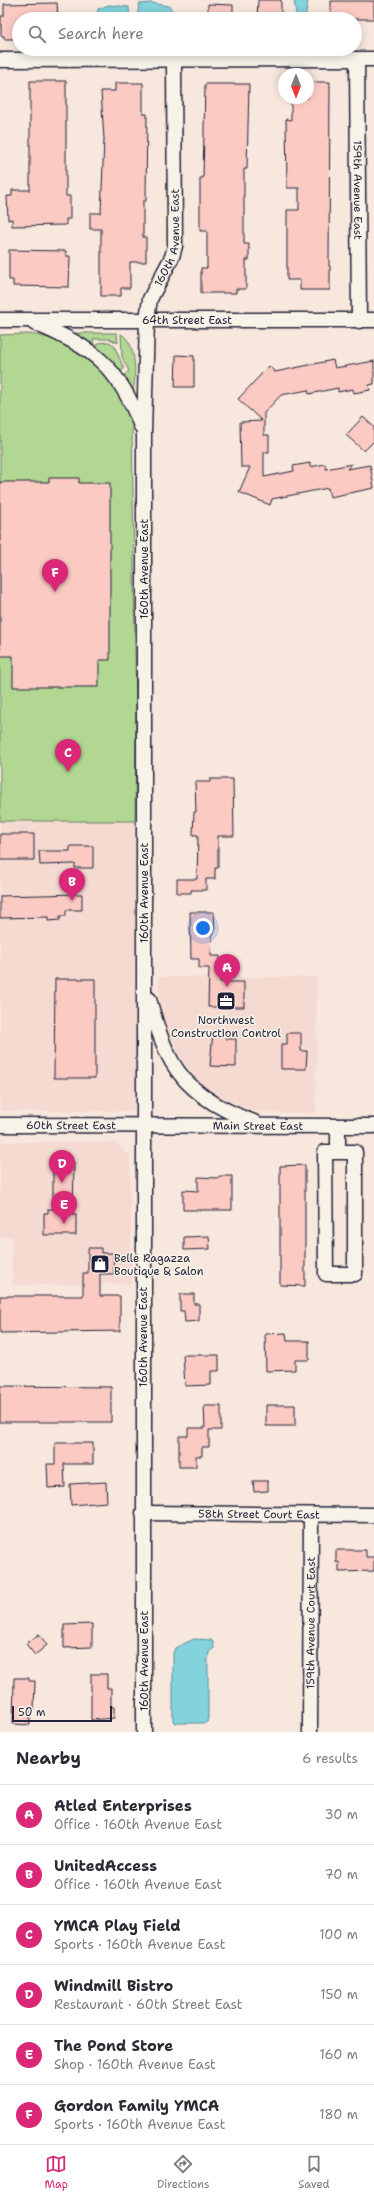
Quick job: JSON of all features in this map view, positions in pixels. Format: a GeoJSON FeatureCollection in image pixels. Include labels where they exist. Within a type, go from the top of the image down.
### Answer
{"type":"FeatureCollection","features":[{"type":"Feature","properties":{"kind":"street","name":"159th Avenue East"},"geometry":{"type":"LineString","coordinates":[[357,59],[359,320]]}},
{"type":"Feature","properties":{"kind":"street"},"geometry":{"type":"LineString","coordinates":[[0,60],[374,59]]}},
{"type":"Feature","properties":{"kind":"street","name":"160th Avenue East"},"geometry":{"type":"LineString","coordinates":[[144,1732],[144,433],[147,319],[150,299],[172,257],[175,246],[174,60]]}},
{"type":"Feature","properties":{"kind":"street","name":"64th Street East"},"geometry":{"type":"LineString","coordinates":[[0,320],[374,320]]}},
{"type":"Feature","properties":{"kind":"street"},"geometry":{"type":"LineString","coordinates":[[26,320],[63,334],[93,354],[120,384],[133,405],[144,433]]}},
{"type":"Feature","properties":{"kind":"street"},"geometry":{"type":"LineString","coordinates":[[144,983],[160,1035],[172,1062],[185,1078],[215,1104],[237,1116],[264,1126]]}},
{"type":"Feature","properties":{"kind":"street","name":"60th Street East"},"geometry":{"type":"LineString","coordinates":[[0,1125],[143,1125]]}},
{"type":"Feature","properties":{"kind":"street","name":"Main Street East"},"geometry":{"type":"LineString","coordinates":[[143,1125],[374,1126]]}},
{"type":"Feature","properties":{"kind":"street"},"geometry":{"type":"LineString","coordinates":[[338,1126],[338,1152]]}},
{"type":"Feature","properties":{"kind":"street"},"geometry":{"type":"LineString","coordinates":[[325,1152],[338,1152],[355,1152],[355,1274],[326,1274],[325,1152]]}},
{"type":"Feature","properties":{"kind":"street","name":"58th Street Court East"},"geometry":{"type":"LineString","coordinates":[[143,1512],[374,1515]]}},
{"type":"Feature","properties":{"kind":"street","name":"159th Avenue Court East"},"geometry":{"type":"LineString","coordinates":[[310,1732],[311,1515]]}},
{"type":"Feature","properties":{"kind":"shaded area"},"geometry":{"type":"Polygon","coordinates":[[[0,821],[135,821],[136,1111],[0,1111],[0,821]]]}},
{"type":"Feature","properties":{"kind":"shaded area"},"geometry":{"type":"Polygon","coordinates":[[[158,977],[317,977],[316,1113],[278,1113],[249,1110],[224,1101],[201,1087],[172,1045],[161,1014],[158,977]]]}},
{"type":"Feature","properties":{"kind":"shaded area"},"geometry":{"type":"Polygon","coordinates":[[[0,1142],[115,1142],[130,1156],[132,1284],[12,1285],[12,1237],[0,1237],[0,1142]]]}},
{"type":"Feature","properties":{"kind":"green space"},"geometry":{"type":"Polygon","coordinates":[[[76,333],[117,333],[118,343],[110,339],[93,339],[94,346],[98,345],[98,343],[109,342],[114,345],[124,369],[119,374],[74,335],[76,333]]]}},
{"type":"Feature","properties":{"kind":"green space"},"geometry":{"type":"Polygon","coordinates":[[[28,334],[43,336],[57,341],[83,354],[95,363],[115,385],[124,401],[132,422],[136,722],[135,821],[0,821],[0,335],[28,334]]]}},
{"type":"Feature","properties":{"kind":"green space"},"geometry":{"type":"Polygon","coordinates":[[[121,334],[130,344],[133,352],[135,378],[133,392],[122,377],[129,371],[122,357],[121,334]]]}},
{"type":"Feature","properties":{"kind":"water"},"geometry":{"type":"Polygon","coordinates":[[[294,0],[308,0],[306,12],[296,12],[294,0]]]}},
{"type":"Feature","properties":{"kind":"water"},"geometry":{"type":"Polygon","coordinates":[[[152,3],[169,6],[173,12],[138,12],[139,4],[152,3]]]}},
{"type":"Feature","properties":{"kind":"water"},"geometry":{"type":"Polygon","coordinates":[[[109,5],[129,7],[129,12],[98,12],[98,9],[109,5]]]}},
{"type":"Feature","properties":{"kind":"water"},"geometry":{"type":"Polygon","coordinates":[[[194,1639],[211,1640],[213,1642],[214,1648],[209,1652],[208,1658],[208,1721],[205,1723],[176,1723],[173,1721],[173,1653],[175,1648],[194,1639]]]}},
{"type":"Feature","properties":{"kind":"building"},"geometry":{"type":"Polygon","coordinates":[[[258,0],[281,0],[281,12],[257,12],[258,0]]]}},
{"type":"Feature","properties":{"kind":"building"},"geometry":{"type":"Polygon","coordinates":[[[331,1],[374,1],[374,19],[362,19],[362,12],[331,12],[331,1]]]}},
{"type":"Feature","properties":{"kind":"building"},"geometry":{"type":"Polygon","coordinates":[[[57,3],[58,12],[12,12],[12,39],[4,39],[4,36],[1,36],[1,16],[4,16],[4,4],[57,3]]]}},
{"type":"Feature","properties":{"kind":"building"},"geometry":{"type":"Polygon","coordinates":[[[208,4],[233,5],[233,12],[208,12],[208,4]]]}},
{"type":"Feature","properties":{"kind":"building"},"geometry":{"type":"Polygon","coordinates":[[[30,81],[66,81],[66,196],[70,196],[70,219],[66,219],[66,225],[12,226],[12,219],[8,220],[7,196],[12,196],[12,190],[30,190],[30,81]]]}},
{"type":"Feature","properties":{"kind":"building"},"geometry":{"type":"Polygon","coordinates":[[[314,82],[330,82],[330,290],[300,290],[300,280],[287,280],[287,210],[299,210],[299,188],[287,188],[286,119],[291,120],[291,104],[314,104],[314,82]]]}},
{"type":"Feature","properties":{"kind":"building"},"geometry":{"type":"Polygon","coordinates":[[[115,83],[143,83],[143,114],[147,114],[146,201],[143,201],[143,237],[146,237],[146,262],[130,262],[130,288],[121,288],[121,296],[101,296],[101,229],[90,229],[90,213],[101,213],[104,139],[101,91],[115,91],[115,83]]]}},
{"type":"Feature","properties":{"kind":"building"},"geometry":{"type":"Polygon","coordinates":[[[205,84],[249,84],[247,169],[244,169],[244,244],[249,244],[249,260],[246,260],[246,289],[236,289],[236,293],[201,293],[201,268],[207,268],[207,231],[200,231],[200,178],[203,178],[205,84]]]}},
{"type":"Feature","properties":{"kind":"building"},"geometry":{"type":"Polygon","coordinates":[[[9,250],[66,251],[66,256],[70,256],[69,287],[13,286],[13,280],[9,280],[9,250]]]}},
{"type":"Feature","properties":{"kind":"building"},"geometry":{"type":"Polygon","coordinates":[[[176,355],[194,356],[194,387],[175,387],[176,355]]]}},
{"type":"Feature","properties":{"kind":"building"},"geometry":{"type":"Polygon","coordinates":[[[333,360],[335,368],[374,361],[374,384],[369,385],[370,390],[354,393],[353,389],[338,392],[338,388],[309,394],[308,390],[281,395],[264,413],[264,435],[269,435],[269,452],[264,452],[264,477],[294,471],[293,466],[310,463],[310,467],[325,464],[326,469],[352,464],[347,469],[370,465],[374,488],[330,497],[328,488],[272,499],[270,505],[239,492],[250,467],[241,467],[240,422],[262,421],[238,399],[269,366],[275,372],[333,360]]]}},
{"type":"Feature","properties":{"kind":"building"},"geometry":{"type":"Polygon","coordinates":[[[363,417],[374,427],[374,441],[364,451],[346,435],[363,417]]]}},
{"type":"Feature","properties":{"kind":"building"},"geometry":{"type":"Polygon","coordinates":[[[49,478],[79,478],[79,483],[110,483],[110,660],[99,660],[99,687],[13,687],[13,656],[0,656],[0,482],[49,482],[49,478]]]}},
{"type":"Feature","properties":{"kind":"building"},"geometry":{"type":"Polygon","coordinates":[[[210,779],[233,779],[234,836],[218,836],[218,868],[215,868],[215,879],[206,879],[206,890],[191,890],[191,893],[177,893],[177,879],[197,879],[198,835],[193,835],[194,812],[196,812],[195,782],[210,782],[210,779]]]}},
{"type":"Feature","properties":{"kind":"building"},"geometry":{"type":"Polygon","coordinates":[[[0,834],[34,834],[34,860],[0,860],[0,834]]]}},
{"type":"Feature","properties":{"kind":"building"},"geometry":{"type":"Polygon","coordinates":[[[70,846],[93,846],[93,868],[75,868],[75,864],[40,865],[39,851],[70,851],[70,846]]]}},
{"type":"Feature","properties":{"kind":"building"},"geometry":{"type":"Polygon","coordinates":[[[82,894],[82,910],[66,910],[66,916],[60,916],[60,920],[48,921],[48,917],[0,918],[0,896],[82,894]]]}},
{"type":"Feature","properties":{"kind":"building"},"geometry":{"type":"Polygon","coordinates":[[[190,912],[214,912],[215,932],[212,932],[211,956],[220,956],[220,982],[244,982],[244,1007],[208,1007],[209,968],[199,968],[199,959],[191,959],[190,912]]]}},
{"type":"Feature","properties":{"kind":"building"},"geometry":{"type":"Polygon","coordinates":[[[55,979],[95,979],[95,1078],[54,1078],[55,979]]]}},
{"type":"Feature","properties":{"kind":"building"},"geometry":{"type":"Polygon","coordinates":[[[213,1031],[226,1031],[226,1039],[236,1039],[236,1067],[210,1066],[213,1031]]]}},
{"type":"Feature","properties":{"kind":"building"},"geometry":{"type":"Polygon","coordinates":[[[287,1033],[301,1033],[301,1051],[307,1051],[306,1069],[281,1069],[281,1044],[287,1044],[287,1033]]]}},
{"type":"Feature","properties":{"kind":"building"},"geometry":{"type":"Polygon","coordinates":[[[53,1162],[74,1162],[73,1214],[76,1214],[76,1235],[44,1235],[44,1213],[48,1213],[48,1209],[53,1209],[53,1162]]]}},
{"type":"Feature","properties":{"kind":"building"},"geometry":{"type":"Polygon","coordinates":[[[305,1165],[305,1286],[280,1285],[280,1166],[305,1165]]]}},
{"type":"Feature","properties":{"kind":"building"},"geometry":{"type":"Polygon","coordinates":[[[219,1176],[232,1176],[232,1210],[183,1210],[183,1190],[198,1191],[198,1177],[219,1178],[219,1176]]]}},
{"type":"Feature","properties":{"kind":"building"},"geometry":{"type":"Polygon","coordinates":[[[209,1236],[210,1249],[184,1250],[184,1237],[209,1236]]]}},
{"type":"Feature","properties":{"kind":"building"},"geometry":{"type":"Polygon","coordinates":[[[88,1248],[101,1248],[101,1253],[113,1253],[114,1274],[100,1274],[100,1296],[120,1296],[120,1331],[0,1333],[0,1296],[83,1296],[83,1273],[88,1273],[88,1248]]]}},
{"type":"Feature","properties":{"kind":"building"},"geometry":{"type":"Polygon","coordinates":[[[180,1294],[194,1294],[194,1304],[199,1304],[199,1321],[185,1322],[184,1311],[180,1311],[180,1294]]]}},
{"type":"Feature","properties":{"kind":"building"},"geometry":{"type":"Polygon","coordinates":[[[286,1333],[287,1341],[309,1341],[309,1360],[295,1360],[295,1370],[266,1371],[265,1334],[286,1333]]]}},
{"type":"Feature","properties":{"kind":"building"},"geometry":{"type":"Polygon","coordinates":[[[183,1355],[219,1355],[219,1371],[211,1371],[211,1385],[185,1386],[183,1355]]]}},
{"type":"Feature","properties":{"kind":"building"},"geometry":{"type":"Polygon","coordinates":[[[0,1386],[111,1387],[111,1422],[0,1422],[0,1386]]]}},
{"type":"Feature","properties":{"kind":"building"},"geometry":{"type":"Polygon","coordinates":[[[266,1405],[295,1405],[295,1426],[266,1426],[266,1405]]]}},
{"type":"Feature","properties":{"kind":"building"},"geometry":{"type":"Polygon","coordinates":[[[204,1406],[221,1406],[221,1430],[209,1430],[209,1447],[202,1447],[202,1456],[196,1456],[196,1467],[179,1467],[179,1436],[188,1436],[188,1428],[205,1428],[204,1406]]]}},
{"type":"Feature","properties":{"kind":"building"},"geometry":{"type":"Polygon","coordinates":[[[55,1443],[93,1443],[93,1464],[64,1464],[65,1487],[48,1488],[47,1464],[55,1464],[55,1443]]]}},
{"type":"Feature","properties":{"kind":"building"},"geometry":{"type":"Polygon","coordinates":[[[253,1481],[268,1481],[268,1491],[254,1492],[253,1481]]]}},
{"type":"Feature","properties":{"kind":"building"},"geometry":{"type":"Polygon","coordinates":[[[106,1482],[107,1502],[71,1505],[70,1484],[106,1482]]]}},
{"type":"Feature","properties":{"kind":"building"},"geometry":{"type":"Polygon","coordinates":[[[336,1550],[366,1550],[366,1557],[374,1557],[374,1571],[339,1572],[339,1562],[336,1562],[336,1550]]]}},
{"type":"Feature","properties":{"kind":"building"},"geometry":{"type":"Polygon","coordinates":[[[92,1624],[92,1647],[64,1648],[64,1625],[92,1624]]]}},
{"type":"Feature","properties":{"kind":"building"},"geometry":{"type":"Polygon","coordinates":[[[39,1634],[47,1645],[35,1655],[26,1644],[39,1634]]]}},
{"type":"Feature","properties":{"kind":"building"},"geometry":{"type":"Polygon","coordinates":[[[91,1674],[107,1674],[107,1688],[111,1688],[111,1707],[114,1707],[114,1718],[91,1720],[91,1674]]]}},
{"type":"Feature","properties":{"kind":"building"},"geometry":{"type":"Polygon","coordinates":[[[14,1678],[29,1678],[29,1681],[35,1681],[34,1710],[30,1710],[30,1725],[13,1724],[14,1678]]]}},
{"type":"Feature","properties":{"kind":"place","name":"Gordon Family YMCA"},"geometry":{"type":"Point","coordinates":[55,592]}},
{"type":"Feature","properties":{"kind":"place","name":"YMCA Play Field"},"geometry":{"type":"Point","coordinates":[68,772]}},
{"type":"Feature","properties":{"kind":"place","name":"UnitedAccess"},"geometry":{"type":"Point","coordinates":[72,901]}},
{"type":"Feature","properties":{"kind":"place","name":"Atled Enterprises"},"geometry":{"type":"Point","coordinates":[227,987]}},
{"type":"Feature","properties":{"kind":"place","name":"Northwest Construction Control"},"geometry":{"type":"Point","coordinates":[226,1001]}},
{"type":"Feature","properties":{"kind":"place","name":"Windmill Bistro"},"geometry":{"type":"Point","coordinates":[62,1183]}},
{"type":"Feature","properties":{"kind":"place","name":"The Pond Store"},"geometry":{"type":"Point","coordinates":[64,1224]}},
{"type":"Feature","properties":{"kind":"place","name":"Belle Ragazza Boutique & Salon"},"geometry":{"type":"Point","coordinates":[100,1264]}}]}
